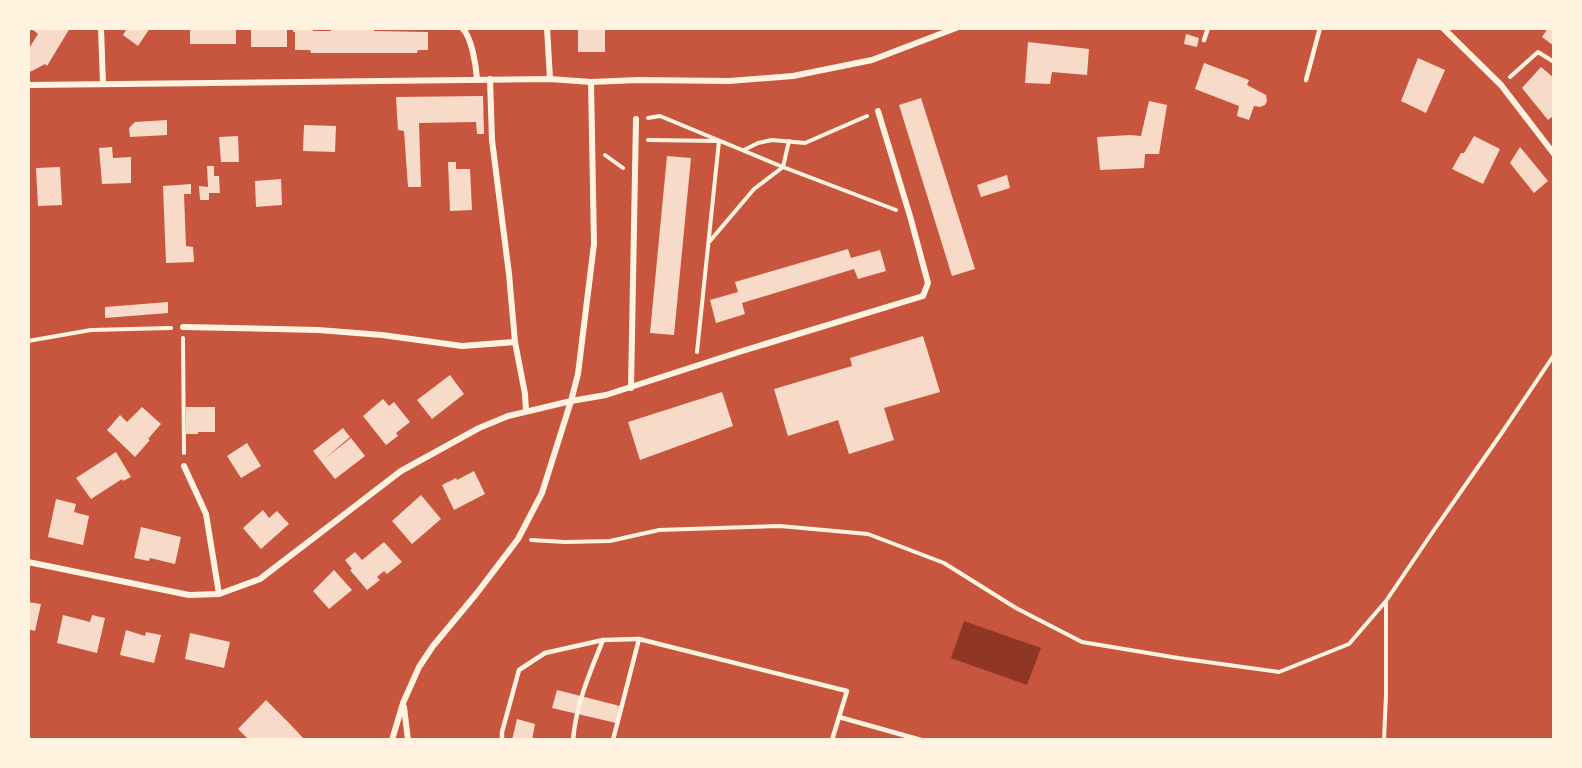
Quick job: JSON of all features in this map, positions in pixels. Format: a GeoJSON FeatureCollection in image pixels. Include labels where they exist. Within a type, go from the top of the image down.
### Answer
{"type":"FeatureCollection","features":[{"type":"Feature","properties":{"kind":"street"},"geometry":{"type":"LineString","coordinates":[[101,28],[103,84]]}},
{"type":"Feature","properties":{"kind":"street"},"geometry":{"type":"LineString","coordinates":[[462,28],[468,33],[477,79]]}},
{"type":"Feature","properties":{"kind":"street"},"geometry":{"type":"LineString","coordinates":[[547,28],[550,79]]}},
{"type":"Feature","properties":{"kind":"street"},"geometry":{"type":"LineString","coordinates":[[28,85],[477,79],[550,79],[591,82],[729,81],[793,76],[872,60],[956,28]]}},
{"type":"Feature","properties":{"kind":"street"},"geometry":{"type":"LineString","coordinates":[[1443,28],[1500,85],[1554,154]]}},
{"type":"Feature","properties":{"kind":"street"},"geometry":{"type":"LineString","coordinates":[[490,79],[492,140],[515,342],[526,411]]}},
{"type":"Feature","properties":{"kind":"street"},"geometry":{"type":"LineString","coordinates":[[392,740],[403,703],[419,667],[518,539],[542,493],[572,400],[578,374],[594,244],[591,82]]}},
{"type":"Feature","properties":{"kind":"street"},"geometry":{"type":"LineString","coordinates":[[28,562],[189,595],[219,594],[260,579],[401,471],[479,428],[526,411],[631,388],[739,352],[923,296],[928,283],[878,111]]}},
{"type":"Feature","properties":{"kind":"street"},"geometry":{"type":"LineString","coordinates":[[631,388],[636,119]]}},
{"type":"Feature","properties":{"kind":"street"},"geometry":{"type":"LineString","coordinates":[[183,327],[329,331],[382,335],[462,346],[515,342]]}},
{"type":"Feature","properties":{"kind":"street"},"geometry":{"type":"LineString","coordinates":[[184,466],[206,514],[219,594]]}},
{"type":"Feature","properties":{"kind":"street"},"geometry":{"type":"LineString","coordinates":[[403,703],[408,740]]}},
{"type":"Feature","properties":{"kind":"lane"},"geometry":{"type":"LineString","coordinates":[[1204,40],[1208,28]]}},
{"type":"Feature","properties":{"kind":"lane"},"geometry":{"type":"LineString","coordinates":[[1306,80],[1320,28]]}},
{"type":"Feature","properties":{"kind":"lane"},"geometry":{"type":"LineString","coordinates":[[614,740],[639,639]]}},
{"type":"Feature","properties":{"kind":"lane"},"geometry":{"type":"LineString","coordinates":[[502,740],[502,732],[519,670],[545,653],[603,640],[639,639],[847,691],[832,740]]}},
{"type":"Feature","properties":{"kind":"lane"},"geometry":{"type":"LineString","coordinates":[[573,740],[574,727],[587,679],[603,640]]}},
{"type":"Feature","properties":{"kind":"lane"},"geometry":{"type":"LineString","coordinates":[[839,717],[921,740]]}},
{"type":"Feature","properties":{"kind":"path"},"geometry":{"type":"LineString","coordinates":[[1500,85],[1538,52],[1554,62]]}},
{"type":"Feature","properties":{"kind":"path"},"geometry":{"type":"LineString","coordinates":[[743,151],[758,143],[772,140],[806,143],[878,111]]}},
{"type":"Feature","properties":{"kind":"path"},"geometry":{"type":"LineString","coordinates":[[636,119],[660,116],[910,216]]}},
{"type":"Feature","properties":{"kind":"path"},"geometry":{"type":"LineString","coordinates":[[635,140],[719,141]]}},
{"type":"Feature","properties":{"kind":"path"},"geometry":{"type":"LineString","coordinates":[[696,366],[719,141]]}},
{"type":"Feature","properties":{"kind":"path"},"geometry":{"type":"LineString","coordinates":[[709,243],[754,189],[783,167],[789,141]]}},
{"type":"Feature","properties":{"kind":"path"},"geometry":{"type":"LineString","coordinates":[[603,153],[618,165]]}},
{"type":"Feature","properties":{"kind":"path"},"geometry":{"type":"LineString","coordinates":[[28,341],[91,330],[183,327],[184,466]]}},
{"type":"Feature","properties":{"kind":"path"},"geometry":{"type":"LineString","coordinates":[[518,539],[565,542],[609,541],[659,530],[780,526],[868,534],[944,563],[1016,608],[1083,642],[1279,672],[1349,644],[1386,601],[1554,355]]}},
{"type":"Feature","properties":{"kind":"path"},"geometry":{"type":"LineString","coordinates":[[1384,740],[1386,601]]}},
{"type":"Feature","properties":{"kind":"shaded area"},"geometry":{"type":"Polygon","coordinates":[[[964,621],[1041,648],[1027,685],[951,658],[964,621]]]}},
{"type":"Feature","properties":{"kind":"building"},"geometry":{"type":"Polygon","coordinates":[[[34,28],[70,28],[47,66],[45,64],[28,72],[28,50],[38,34],[33,30],[34,28]]]}},
{"type":"Feature","properties":{"kind":"building"},"geometry":{"type":"Polygon","coordinates":[[[127,28],[150,28],[138,46],[123,35],[127,28]]]}},
{"type":"Feature","properties":{"kind":"building"},"geometry":{"type":"Polygon","coordinates":[[[190,28],[236,28],[236,44],[190,44],[190,28]]]}},
{"type":"Feature","properties":{"kind":"building"},"geometry":{"type":"Polygon","coordinates":[[[251,28],[287,28],[287,47],[251,47],[251,28]]]}},
{"type":"Feature","properties":{"kind":"building"},"geometry":{"type":"Polygon","coordinates":[[[293,28],[313,28],[313,31],[331,31],[331,28],[374,28],[374,31],[428,32],[428,50],[418,50],[417,53],[311,53],[310,50],[295,50],[293,28]]]}},
{"type":"Feature","properties":{"kind":"building"},"geometry":{"type":"Polygon","coordinates":[[[578,28],[605,28],[605,52],[578,52],[578,28]]]}},
{"type":"Feature","properties":{"kind":"building"},"geometry":{"type":"Polygon","coordinates":[[[1548,28],[1554,28],[1554,46],[1542,37],[1548,28]]]}},
{"type":"Feature","properties":{"kind":"building"},"geometry":{"type":"Polygon","coordinates":[[[1186,34],[1199,38],[1197,47],[1184,44],[1186,34]]]}},
{"type":"Feature","properties":{"kind":"building"},"geometry":{"type":"Polygon","coordinates":[[[1028,42],[1089,49],[1087,75],[1052,72],[1050,84],[1025,83],[1028,42]]]}},
{"type":"Feature","properties":{"kind":"building"},"geometry":{"type":"Polygon","coordinates":[[[1418,58],[1445,70],[1426,113],[1401,101],[1418,58]]]}},
{"type":"Feature","properties":{"kind":"building"},"geometry":{"type":"Polygon","coordinates":[[[1204,63],[1249,80],[1247,85],[1266,95],[1265,105],[1254,106],[1249,120],[1237,116],[1239,106],[1195,89],[1204,63]]]}},
{"type":"Feature","properties":{"kind":"building"},"geometry":{"type":"Polygon","coordinates":[[[1541,67],[1554,78],[1554,115],[1548,120],[1522,88],[1541,67]]]}},
{"type":"Feature","properties":{"kind":"building"},"geometry":{"type":"Polygon","coordinates":[[[483,96],[484,134],[477,134],[476,122],[419,123],[421,187],[408,187],[404,131],[398,130],[396,97],[483,96]]]}},
{"type":"Feature","properties":{"kind":"building"},"geometry":{"type":"Polygon","coordinates":[[[921,98],[975,269],[952,276],[899,105],[921,98]]]}},
{"type":"Feature","properties":{"kind":"building"},"geometry":{"type":"Polygon","coordinates":[[[1149,101],[1167,105],[1159,154],[1145,154],[1144,168],[1100,170],[1097,137],[1141,136],[1149,101]]]}},
{"type":"Feature","properties":{"kind":"building"},"geometry":{"type":"Polygon","coordinates":[[[167,120],[167,135],[130,137],[129,128],[135,122],[167,120]]]}},
{"type":"Feature","properties":{"kind":"building"},"geometry":{"type":"Polygon","coordinates":[[[304,125],[336,126],[335,152],[303,151],[304,125]]]}},
{"type":"Feature","properties":{"kind":"building"},"geometry":{"type":"Polygon","coordinates":[[[238,136],[239,162],[221,162],[219,137],[238,136]]]}},
{"type":"Feature","properties":{"kind":"building"},"geometry":{"type":"Polygon","coordinates":[[[1474,136],[1500,149],[1483,184],[1452,169],[1474,136]]]}},
{"type":"Feature","properties":{"kind":"building"},"geometry":{"type":"Polygon","coordinates":[[[112,147],[113,158],[131,157],[131,183],[102,184],[99,148],[112,147]]]}},
{"type":"Feature","properties":{"kind":"building"},"geometry":{"type":"Polygon","coordinates":[[[1520,147],[1548,181],[1534,193],[1510,163],[1520,147]]]}},
{"type":"Feature","properties":{"kind":"building"},"geometry":{"type":"Polygon","coordinates":[[[667,156],[691,158],[674,335],[650,333],[667,156]]]}},
{"type":"Feature","properties":{"kind":"building"},"geometry":{"type":"Polygon","coordinates":[[[448,162],[456,162],[456,169],[470,169],[472,210],[450,211],[448,162]]]}},
{"type":"Feature","properties":{"kind":"building"},"geometry":{"type":"Polygon","coordinates":[[[207,166],[214,166],[214,176],[219,176],[220,193],[209,193],[209,200],[200,200],[199,186],[208,187],[207,166]]]}},
{"type":"Feature","properties":{"kind":"building"},"geometry":{"type":"Polygon","coordinates":[[[60,167],[62,205],[38,206],[36,168],[60,167]]]}},
{"type":"Feature","properties":{"kind":"building"},"geometry":{"type":"Polygon","coordinates":[[[1007,175],[1010,188],[981,197],[977,185],[1007,175]]]}},
{"type":"Feature","properties":{"kind":"building"},"geometry":{"type":"Polygon","coordinates":[[[281,179],[282,205],[256,207],[255,181],[281,179]]]}},
{"type":"Feature","properties":{"kind":"building"},"geometry":{"type":"Polygon","coordinates":[[[191,184],[191,194],[184,194],[186,246],[193,247],[194,262],[166,263],[163,186],[191,184]]]}},
{"type":"Feature","properties":{"kind":"building"},"geometry":{"type":"Polygon","coordinates":[[[848,249],[851,258],[880,250],[886,271],[858,279],[854,269],[742,303],[745,314],[716,323],[710,300],[738,292],[735,282],[848,249]]]}},
{"type":"Feature","properties":{"kind":"building"},"geometry":{"type":"Polygon","coordinates":[[[168,302],[168,313],[105,318],[105,307],[168,302]]]}},
{"type":"Feature","properties":{"kind":"building"},"geometry":{"type":"Polygon","coordinates":[[[923,336],[940,392],[884,408],[894,440],[849,454],[838,420],[788,436],[774,389],[852,366],[850,358],[923,336]]]}},
{"type":"Feature","properties":{"kind":"building"},"geometry":{"type":"Polygon","coordinates":[[[450,375],[464,394],[432,419],[417,400],[450,375]]]}},
{"type":"Feature","properties":{"kind":"building"},"geometry":{"type":"Polygon","coordinates":[[[722,392],[733,426],[640,460],[628,422],[722,392]]]}},
{"type":"Feature","properties":{"kind":"building"},"geometry":{"type":"Polygon","coordinates":[[[383,399],[389,406],[394,402],[410,422],[396,433],[398,436],[386,445],[363,416],[383,399]]]}},
{"type":"Feature","properties":{"kind":"building"},"geometry":{"type":"Polygon","coordinates":[[[142,407],[161,424],[135,457],[107,430],[120,415],[127,422],[142,407]]]}},
{"type":"Feature","properties":{"kind":"building"},"geometry":{"type":"Polygon","coordinates":[[[186,407],[215,407],[215,432],[186,434],[186,407]]]}},
{"type":"Feature","properties":{"kind":"building"},"geometry":{"type":"Polygon","coordinates":[[[343,428],[350,437],[323,460],[351,438],[365,456],[335,479],[313,451],[343,428]]]}},
{"type":"Feature","properties":{"kind":"building"},"geometry":{"type":"Polygon","coordinates":[[[247,443],[261,466],[241,478],[227,456],[247,443]]]}},
{"type":"Feature","properties":{"kind":"building"},"geometry":{"type":"Polygon","coordinates":[[[116,452],[131,477],[123,481],[122,479],[91,499],[76,478],[116,452]]]}},
{"type":"Feature","properties":{"kind":"building"},"geometry":{"type":"Polygon","coordinates":[[[474,471],[485,494],[454,510],[442,485],[474,471]]]}},
{"type":"Feature","properties":{"kind":"building"},"geometry":{"type":"Polygon","coordinates":[[[421,495],[441,519],[412,544],[392,521],[421,495]]]}},
{"type":"Feature","properties":{"kind":"building"},"geometry":{"type":"Polygon","coordinates":[[[56,499],[76,504],[74,512],[89,516],[83,545],[48,537],[56,499]]]}},
{"type":"Feature","properties":{"kind":"building"},"geometry":{"type":"Polygon","coordinates":[[[263,510],[269,518],[277,511],[289,524],[261,549],[243,528],[263,510]]]}},
{"type":"Feature","properties":{"kind":"building"},"geometry":{"type":"Polygon","coordinates":[[[141,527],[181,537],[175,564],[150,558],[149,561],[134,558],[141,527]]]}},
{"type":"Feature","properties":{"kind":"building"},"geometry":{"type":"Polygon","coordinates":[[[384,542],[402,562],[387,574],[384,571],[377,577],[380,580],[367,590],[350,570],[352,569],[345,560],[355,552],[362,560],[384,542]]]}},
{"type":"Feature","properties":{"kind":"building"},"geometry":{"type":"Polygon","coordinates":[[[334,570],[352,590],[329,609],[313,591],[334,570]]]}},
{"type":"Feature","properties":{"kind":"building"},"geometry":{"type":"Polygon","coordinates":[[[28,602],[41,604],[35,631],[28,629],[28,602]]]}},
{"type":"Feature","properties":{"kind":"building"},"geometry":{"type":"Polygon","coordinates":[[[63,615],[90,622],[92,615],[105,618],[97,653],[57,643],[63,615]]]}},
{"type":"Feature","properties":{"kind":"building"},"geometry":{"type":"Polygon","coordinates":[[[126,630],[145,636],[146,632],[161,635],[154,663],[120,655],[126,630]]]}},
{"type":"Feature","properties":{"kind":"building"},"geometry":{"type":"Polygon","coordinates":[[[190,633],[230,642],[224,668],[185,659],[190,633]]]}},
{"type":"Feature","properties":{"kind":"building"},"geometry":{"type":"Polygon","coordinates":[[[557,690],[620,706],[616,723],[552,708],[557,690]]]}},
{"type":"Feature","properties":{"kind":"building"},"geometry":{"type":"Polygon","coordinates":[[[266,700],[305,740],[249,740],[238,729],[266,700]]]}},
{"type":"Feature","properties":{"kind":"building"},"geometry":{"type":"Polygon","coordinates":[[[517,719],[535,724],[532,740],[512,740],[517,719]]]}}]}
